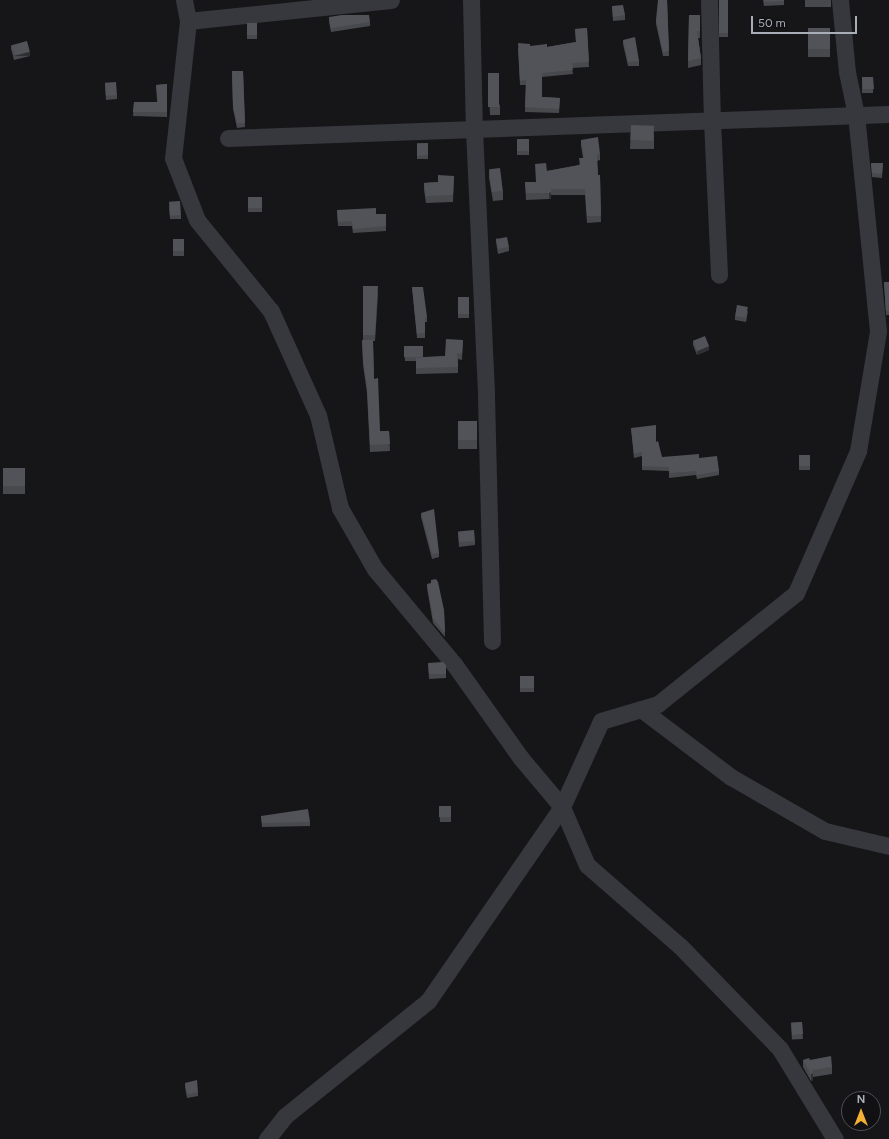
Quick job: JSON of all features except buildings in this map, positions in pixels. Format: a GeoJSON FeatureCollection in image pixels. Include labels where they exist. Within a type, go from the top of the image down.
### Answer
{"type":"FeatureCollection","features":[{"type":"Feature","properties":{"kind":"street"},"geometry":{"type":"LineString","coordinates":[[184,0],[188,21],[173,158],[197,220],[271,311],[318,416],[340,508],[375,569],[454,664],[520,757],[562,807],[587,865],[680,946],[780,1049],[835,1139]]}},
{"type":"Feature","properties":{"kind":"street"},"geometry":{"type":"LineString","coordinates":[[188,21],[348,2],[391,0]]}},
{"type":"Feature","properties":{"kind":"street"},"geometry":{"type":"LineString","coordinates":[[471,0],[474,129],[486,396],[492,641]]}},
{"type":"Feature","properties":{"kind":"street"},"geometry":{"type":"LineString","coordinates":[[709,0],[712,120],[719,275]]}},
{"type":"Feature","properties":{"kind":"street"},"geometry":{"type":"LineString","coordinates":[[267,1139],[285,1116],[428,1001],[562,807],[601,721],[658,704],[796,593],[858,451],[878,331],[856,115],[847,72],[840,0]]}},
{"type":"Feature","properties":{"kind":"street"},"geometry":{"type":"LineString","coordinates":[[228,138],[889,114]]}},
{"type":"Feature","properties":{"kind":"street"},"geometry":{"type":"LineString","coordinates":[[641,709],[731,777],[825,831],[889,846]]}}]}
